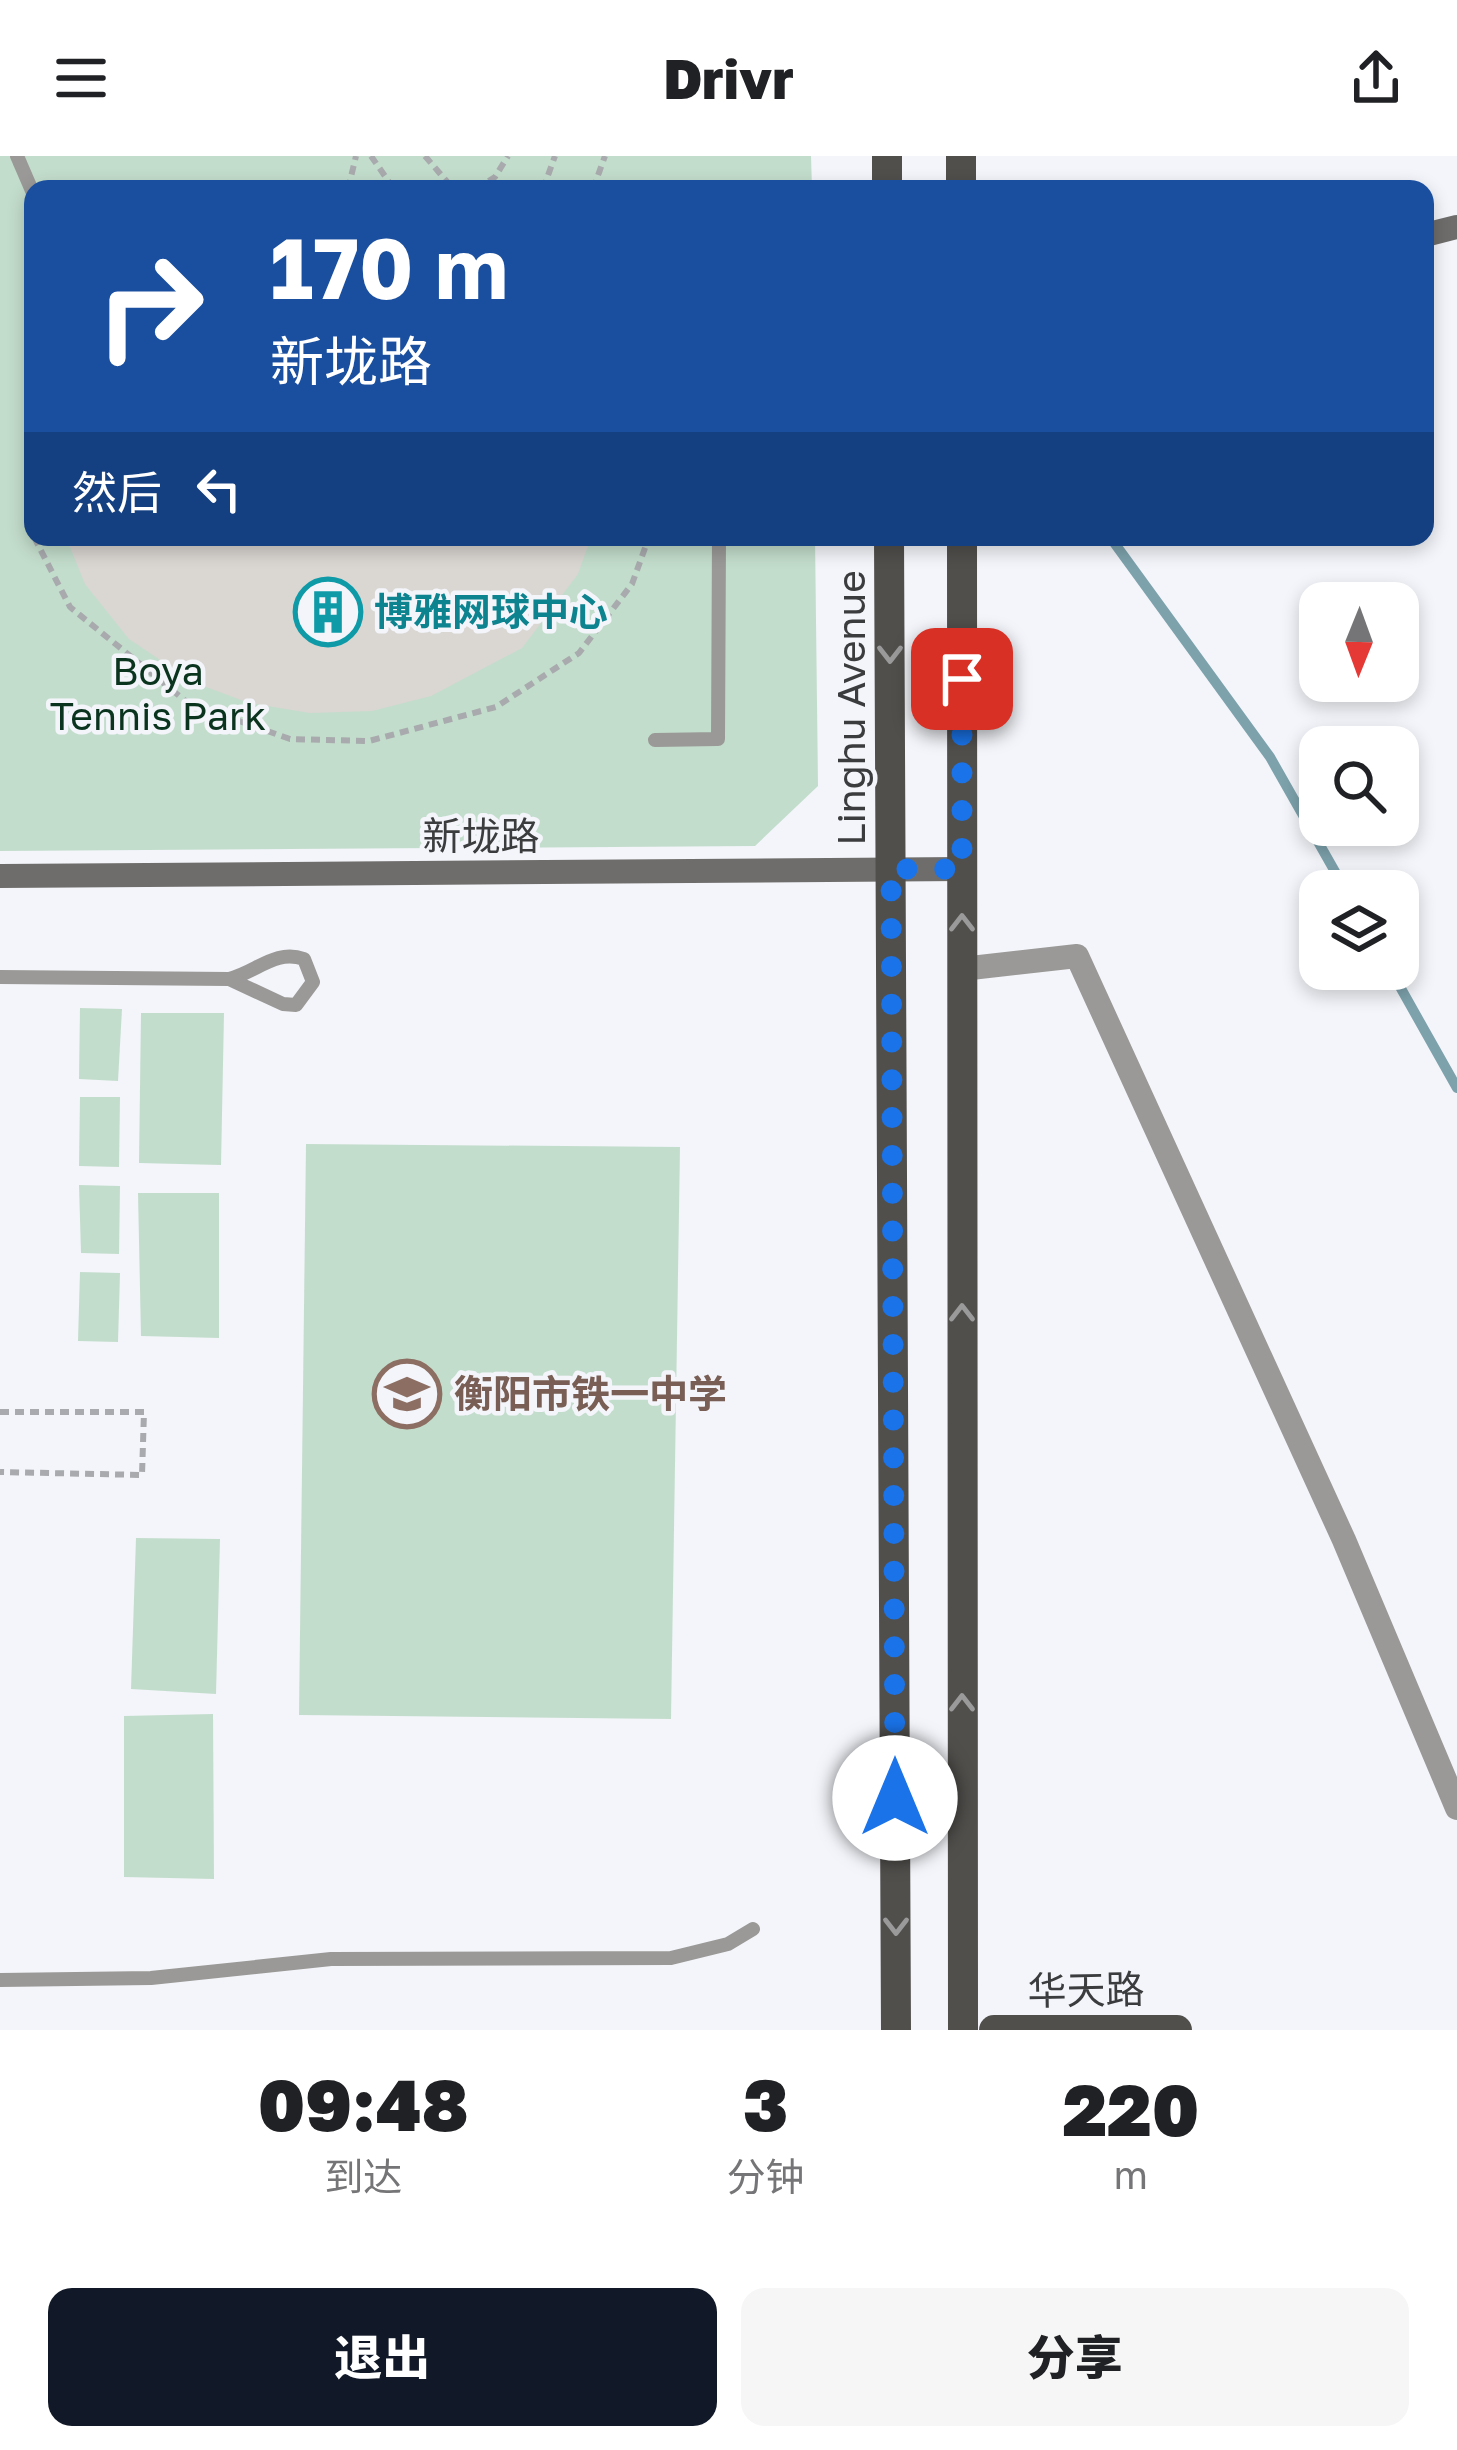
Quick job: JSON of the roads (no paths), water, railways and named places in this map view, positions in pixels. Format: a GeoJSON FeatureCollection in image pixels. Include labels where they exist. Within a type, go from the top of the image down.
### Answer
{"type":"FeatureCollection","features":[{"type":"Feature","properties":{"kind":"main road","name":"Linghu Avenue"},"geometry":{"type":"LineString","coordinates":[[889,546],[896,2030]]}},
{"type":"Feature","properties":{"kind":"main road"},"geometry":{"type":"LineString","coordinates":[[962,546],[962,2030]]}},
{"type":"Feature","properties":{"kind":"main road","name":"新垅路"},"geometry":{"type":"LineString","coordinates":[[0,876],[962,869]]}},
{"type":"Feature","properties":{"kind":"main road","name":"华天路"},"geometry":{"type":"LineString","coordinates":[[994,2030],[1177,2030]]}},
{"type":"Feature","properties":{"kind":"street"},"geometry":{"type":"LineString","coordinates":[[962,969],[1077,956],[1334,1519],[1457,1808]]}},
{"type":"Feature","properties":{"kind":"lane"},"geometry":{"type":"LineString","coordinates":[[656,740],[718,740],[718,546]]}},
{"type":"Feature","properties":{"kind":"lane"},"geometry":{"type":"LineString","coordinates":[[0,977],[230,979],[288,954],[304,959],[314,982],[296,1005],[283,1004],[230,979]]}},
{"type":"Feature","properties":{"kind":"lane"},"geometry":{"type":"LineString","coordinates":[[0,1980],[152,1978],[331,1959],[671,1958],[728,1944],[752,1929]]}},
{"type":"Feature","properties":{"kind":"waterway"},"geometry":{"type":"LineString","coordinates":[[1117,546],[1270,757],[1334,870]]}},
{"type":"Feature","properties":{"kind":"waterway"},"geometry":{"type":"LineString","coordinates":[[1402,990],[1457,1088]]}},
{"type":"Feature","properties":{"kind":"place","name":"博雅网球中心"},"geometry":{"type":"Point","coordinates":[328,612]}},
{"type":"Feature","properties":{"kind":"place","name":"衡阳市铁一中学"},"geometry":{"type":"Point","coordinates":[407,1394]}},
{"type":"Feature","properties":{"kind":"park label","name":"Boya Tennis Park"},"geometry":{"type":"Point","coordinates":[158,694]}}]}
